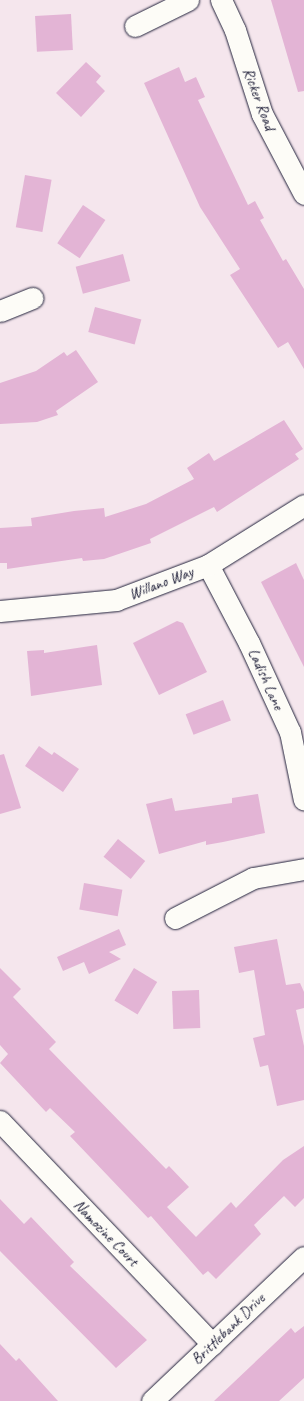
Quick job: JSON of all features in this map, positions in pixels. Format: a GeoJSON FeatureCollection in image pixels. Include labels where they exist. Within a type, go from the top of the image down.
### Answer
{"type":"FeatureCollection","features":[{"type":"Feature","properties":{"kind":"street"},"geometry":{"type":"LineString","coordinates":[[135,26],[188,0]]}},
{"type":"Feature","properties":{"kind":"street","name":"Ricker Road"},"geometry":{"type":"LineString","coordinates":[[221,0],[235,30],[262,114],[304,194]]}},
{"type":"Feature","properties":{"kind":"street"},"geometry":{"type":"LineString","coordinates":[[0,311],[32,298]]}},
{"type":"Feature","properties":{"kind":"street","name":"Willano Way"},"geometry":{"type":"LineString","coordinates":[[0,611],[116,600],[208,565],[304,505]]}},
{"type":"Feature","properties":{"kind":"street","name":"Ladish Lane"},"geometry":{"type":"LineString","coordinates":[[208,565],[249,643],[290,732],[304,800]]}},
{"type":"Feature","properties":{"kind":"street"},"geometry":{"type":"LineString","coordinates":[[175,918],[253,878],[304,869]]}},
{"type":"Feature","properties":{"kind":"street","name":"Namozine Court"},"geometry":{"type":"LineString","coordinates":[[0,1121],[212,1344]]}},
{"type":"Feature","properties":{"kind":"street","name":"Brittlebank Drive"},"geometry":{"type":"LineString","coordinates":[[152,1401],[304,1257]]}},
{"type":"Feature","properties":{"kind":"building"},"geometry":{"type":"Polygon","coordinates":[[[271,0],[304,0],[304,91],[298,92],[271,0]]]}},
{"type":"Feature","properties":{"kind":"building"},"geometry":{"type":"Polygon","coordinates":[[[71,14],[73,50],[37,52],[35,16],[71,14]]]}},
{"type":"Feature","properties":{"kind":"building"},"geometry":{"type":"Polygon","coordinates":[[[86,62],[101,76],[96,82],[105,91],[81,117],[56,93],[86,62]]]}},
{"type":"Feature","properties":{"kind":"building"},"geometry":{"type":"Polygon","coordinates":[[[179,67],[185,82],[196,77],[205,97],[198,100],[248,205],[255,201],[264,218],[260,220],[283,261],[286,259],[304,289],[304,369],[288,342],[278,348],[230,275],[240,269],[200,207],[144,83],[179,67]]]}},
{"type":"Feature","properties":{"kind":"building"},"geometry":{"type":"Polygon","coordinates":[[[25,175],[52,180],[42,232],[16,227],[25,175]]]}},
{"type":"Feature","properties":{"kind":"building"},"geometry":{"type":"Polygon","coordinates":[[[83,205],[105,220],[80,258],[57,243],[83,205]]]}},
{"type":"Feature","properties":{"kind":"building"},"geometry":{"type":"Polygon","coordinates":[[[123,254],[130,281],[83,294],[76,267],[123,254]]]}},
{"type":"Feature","properties":{"kind":"building"},"geometry":{"type":"Polygon","coordinates":[[[95,307],[141,319],[135,345],[88,332],[95,307]]]}},
{"type":"Feature","properties":{"kind":"building"},"geometry":{"type":"Polygon","coordinates":[[[76,350],[98,382],[56,411],[58,415],[37,422],[0,424],[0,383],[36,371],[64,352],[67,356],[76,350]]]}},
{"type":"Feature","properties":{"kind":"building"},"geometry":{"type":"Polygon","coordinates":[[[284,420],[303,449],[295,454],[299,459],[217,512],[214,507],[150,539],[151,543],[104,559],[83,561],[82,558],[7,569],[7,563],[0,563],[0,528],[32,526],[31,518],[74,511],[104,508],[105,517],[146,504],[194,479],[187,468],[209,453],[214,461],[284,420]]]}},
{"type":"Feature","properties":{"kind":"building"},"geometry":{"type":"Polygon","coordinates":[[[296,563],[304,580],[304,667],[261,582],[296,563]]]}},
{"type":"Feature","properties":{"kind":"building"},"geometry":{"type":"Polygon","coordinates":[[[177,621],[183,623],[207,672],[159,695],[133,643],[177,621]]]}},
{"type":"Feature","properties":{"kind":"building"},"geometry":{"type":"Polygon","coordinates":[[[97,645],[102,685],[31,696],[27,651],[44,650],[44,653],[97,645]]]}},
{"type":"Feature","properties":{"kind":"building"},"geometry":{"type":"Polygon","coordinates":[[[223,700],[231,721],[194,735],[186,714],[223,700]]]}},
{"type":"Feature","properties":{"kind":"building"},"geometry":{"type":"Polygon","coordinates":[[[39,746],[52,755],[54,752],[79,769],[63,792],[25,766],[39,746]]]}},
{"type":"Feature","properties":{"kind":"building"},"geometry":{"type":"Polygon","coordinates":[[[4,754],[21,808],[0,814],[0,755],[4,754]]]}},
{"type":"Feature","properties":{"kind":"building"},"geometry":{"type":"Polygon","coordinates":[[[258,794],[265,833],[206,845],[206,841],[159,854],[146,804],[172,798],[175,811],[232,803],[232,798],[258,794]]]}},
{"type":"Feature","properties":{"kind":"building"},"geometry":{"type":"Polygon","coordinates":[[[118,839],[145,861],[131,879],[104,857],[118,839]]]}},
{"type":"Feature","properties":{"kind":"building"},"geometry":{"type":"Polygon","coordinates":[[[84,883],[122,890],[118,916],[79,910],[84,883]]]}},
{"type":"Feature","properties":{"kind":"building"},"geometry":{"type":"Polygon","coordinates":[[[119,929],[126,945],[109,952],[121,959],[89,974],[84,962],[63,971],[57,957],[119,929]]]}},
{"type":"Feature","properties":{"kind":"building"},"geometry":{"type":"Polygon","coordinates":[[[277,939],[286,985],[300,983],[304,992],[304,1008],[296,1010],[304,1046],[304,1100],[277,1106],[268,1065],[260,1067],[253,1038],[265,1035],[254,970],[239,973],[234,947],[277,939]]]}},
{"type":"Feature","properties":{"kind":"building"},"geometry":{"type":"Polygon","coordinates":[[[0,968],[21,989],[13,997],[56,1042],[49,1049],[166,1169],[169,1166],[189,1187],[167,1207],[196,1237],[231,1202],[236,1208],[283,1160],[304,1146],[304,1198],[295,1207],[284,1196],[254,1225],[261,1234],[216,1279],[208,1271],[203,1275],[151,1216],[148,1218],[70,1136],[75,1132],[50,1108],[46,1112],[0,1063],[8,1054],[0,1045],[0,968]]]}},
{"type":"Feature","properties":{"kind":"building"},"geometry":{"type":"Polygon","coordinates":[[[134,968],[157,982],[138,1014],[114,1001],[134,968]]]}},
{"type":"Feature","properties":{"kind":"building"},"geometry":{"type":"Polygon","coordinates":[[[199,990],[200,1028],[173,1029],[172,991],[199,990]]]}},
{"type":"Feature","properties":{"kind":"building"},"geometry":{"type":"Polygon","coordinates":[[[0,1199],[24,1224],[31,1217],[74,1262],[70,1266],[147,1340],[116,1368],[0,1251],[0,1199]]]}},
{"type":"Feature","properties":{"kind":"building"},"geometry":{"type":"Polygon","coordinates":[[[304,1326],[304,1378],[279,1401],[214,1401],[291,1328],[295,1333],[304,1326]]]}},
{"type":"Feature","properties":{"kind":"building"},"geometry":{"type":"Polygon","coordinates":[[[0,1344],[16,1361],[19,1358],[58,1401],[0,1401],[0,1344]]]}}]}
